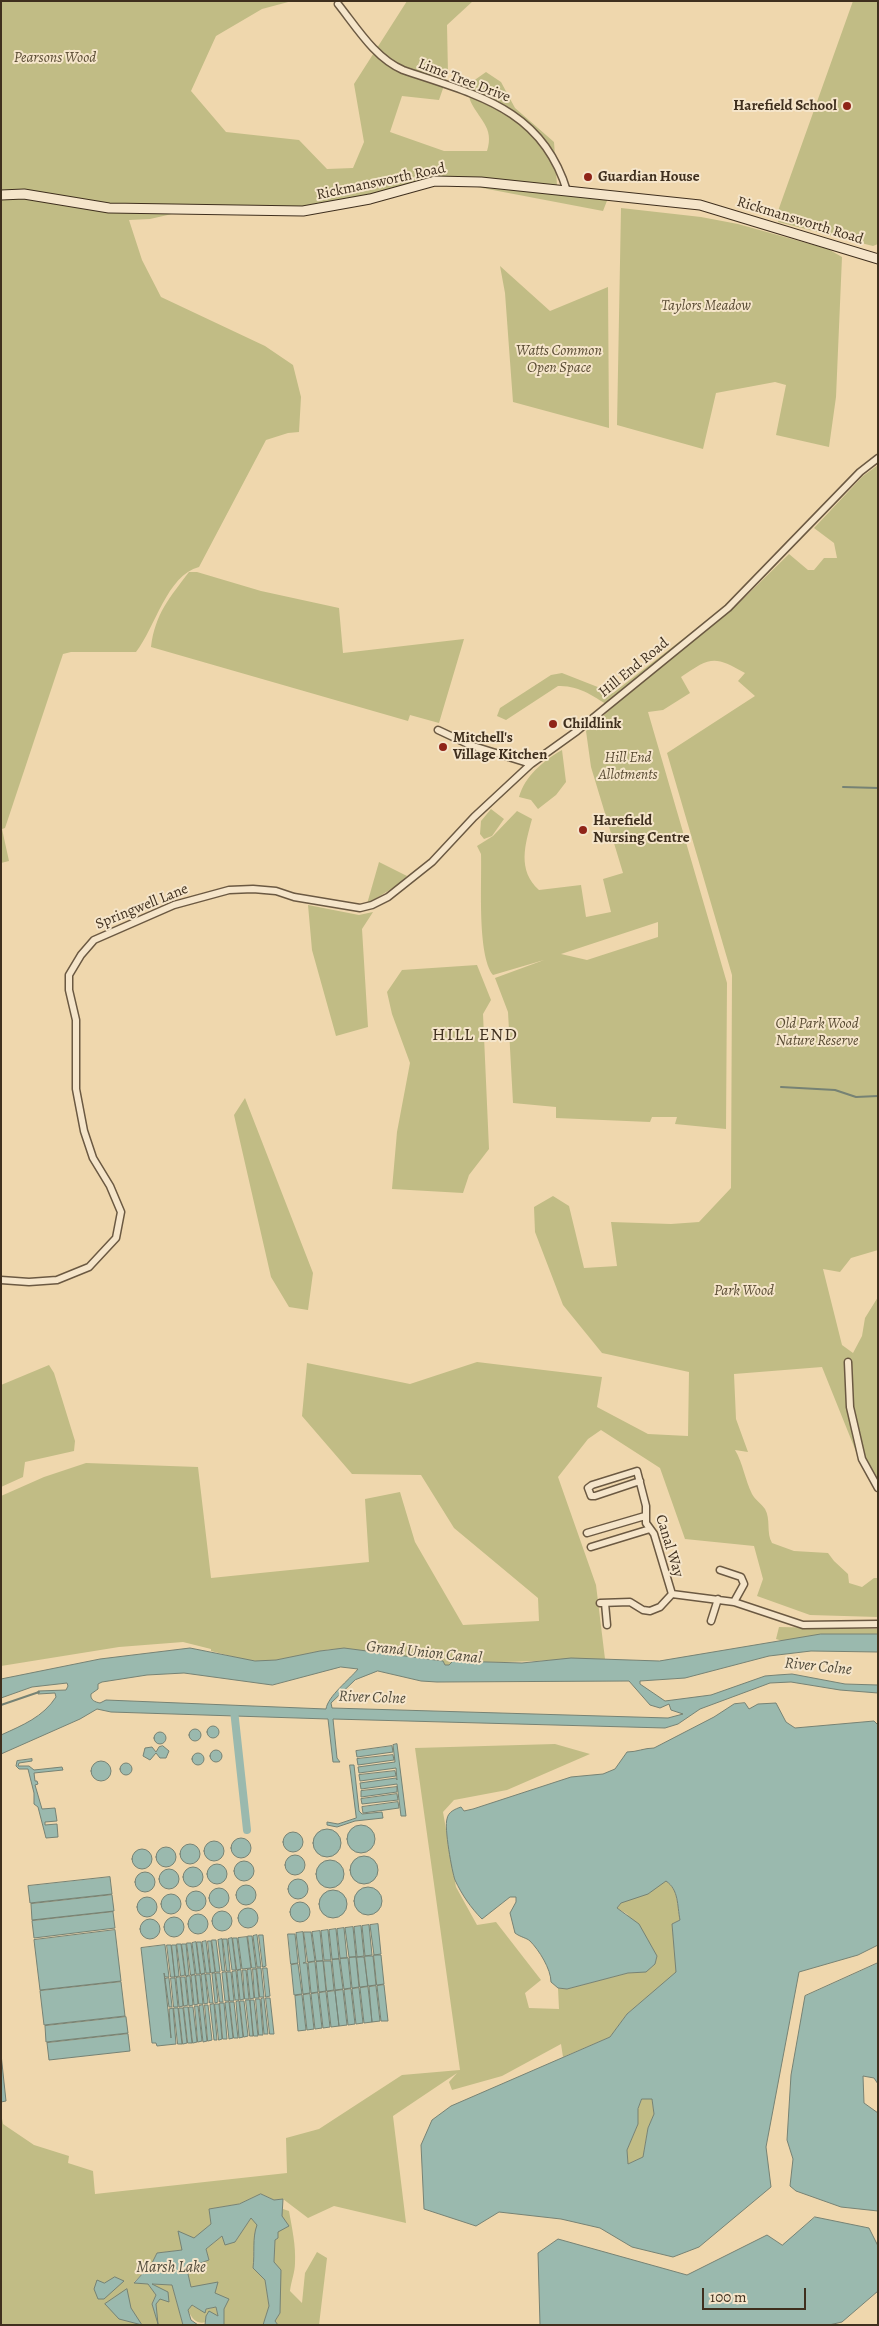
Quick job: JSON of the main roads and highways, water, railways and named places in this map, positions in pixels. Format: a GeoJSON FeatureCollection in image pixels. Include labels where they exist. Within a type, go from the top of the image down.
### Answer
{"type":"FeatureCollection","features":[{"type":"Feature","properties":{"kind":"water"},"geometry":{"type":"Polygon","coordinates":[[[821,1634],[878,1634],[878,1652],[811,1651],[769,1656],[685,1678],[640,1681],[640,1684],[665,1701],[711,1695],[765,1676],[792,1674],[845,1684],[878,1685],[878,1693],[840,1690],[791,1682],[770,1683],[700,1709],[678,1724],[665,1728],[333,1719],[337,1758],[340,1762],[333,1762],[328,1719],[111,1712],[97,1709],[80,1719],[1,1754],[1,1735],[39,1715],[56,1697],[55,1693],[38,1694],[38,1691],[66,1690],[68,1686],[67,1683],[32,1687],[1,1698],[1,1679],[100,1659],[190,1648],[255,1661],[276,1660],[344,1648],[443,1661],[445,1665],[449,1665],[453,1661],[522,1663],[571,1658],[659,1661],[821,1634]],[[341,1667],[272,1685],[184,1673],[147,1675],[102,1682],[98,1684],[98,1689],[91,1694],[91,1698],[100,1703],[106,1700],[326,1709],[335,1694],[358,1669],[341,1667]],[[378,1671],[355,1680],[331,1703],[332,1708],[668,1718],[683,1714],[671,1710],[669,1704],[660,1708],[650,1705],[629,1681],[437,1682],[421,1681],[378,1671]]]}},
{"type":"Feature","properties":{"kind":"water"},"geometry":{"type":"Polygon","coordinates":[[[745,1703],[749,1709],[758,1704],[776,1703],[786,1722],[795,1728],[874,1721],[878,1725],[878,1945],[858,1955],[799,1972],[766,2147],[771,2187],[699,2247],[673,2257],[632,2247],[600,2228],[561,2219],[499,2212],[476,2226],[424,2209],[421,2145],[432,2120],[451,2106],[610,2037],[627,2014],[676,1972],[672,1924],[680,1920],[675,1893],[666,1881],[648,1894],[621,1903],[617,1908],[639,1924],[657,1956],[655,1964],[646,1972],[628,1973],[567,1989],[558,1988],[551,1982],[547,1966],[537,1949],[529,1940],[515,1933],[510,1913],[516,1902],[516,1897],[510,1897],[482,1919],[464,1896],[455,1880],[450,1859],[446,1824],[449,1814],[461,1807],[464,1811],[473,1809],[571,1777],[603,1774],[615,1769],[627,1752],[654,1748],[714,1717],[734,1704],[745,1703]],[[642,2099],[638,2109],[638,2124],[627,2150],[628,2164],[643,2157],[648,2128],[654,2114],[652,2099],[642,2099]]]}},
{"type":"Feature","properties":{"kind":"water"},"geometry":{"type":"Polygon","coordinates":[[[215,1726],[218,1727],[218,1737],[211,1738],[208,1737],[207,1730],[208,1727],[215,1726]]]}},
{"type":"Feature","properties":{"kind":"water"},"geometry":{"type":"Polygon","coordinates":[[[197,1729],[200,1730],[200,1740],[193,1741],[190,1740],[189,1733],[190,1730],[197,1729]]]}},
{"type":"Feature","properties":{"kind":"water"},"geometry":{"type":"Polygon","coordinates":[[[162,1732],[165,1733],[165,1743],[158,1744],[155,1743],[154,1736],[155,1733],[162,1732]]]}},
{"type":"Feature","properties":{"kind":"water"},"geometry":{"type":"Polygon","coordinates":[[[397,1744],[406,1816],[401,1816],[397,1784],[361,1789],[360,1783],[396,1778],[397,1780],[396,1768],[359,1773],[358,1767],[395,1762],[393,1745],[397,1744]]]}},
{"type":"Feature","properties":{"kind":"water"},"geometry":{"type":"Polygon","coordinates":[[[163,1746],[169,1751],[166,1758],[160,1758],[156,1753],[150,1760],[143,1756],[145,1748],[152,1747],[156,1752],[159,1747],[163,1746]]]}},
{"type":"Feature","properties":{"kind":"water"},"geometry":{"type":"Polygon","coordinates":[[[392,1746],[393,1752],[357,1757],[356,1751],[392,1746]]]}},
{"type":"Feature","properties":{"kind":"water"},"geometry":{"type":"Polygon","coordinates":[[[218,1750],[221,1751],[221,1761],[214,1762],[211,1761],[210,1754],[211,1751],[218,1750]]]}},
{"type":"Feature","properties":{"kind":"water"},"geometry":{"type":"Polygon","coordinates":[[[200,1753],[203,1754],[203,1764],[196,1765],[193,1764],[192,1757],[193,1754],[200,1753]]]}},
{"type":"Feature","properties":{"kind":"water"},"geometry":{"type":"Polygon","coordinates":[[[393,1755],[394,1760],[358,1765],[357,1759],[393,1755]]]}},
{"type":"Feature","properties":{"kind":"water"},"geometry":{"type":"Polygon","coordinates":[[[32,1759],[32,1761],[19,1763],[18,1766],[29,1766],[34,1770],[62,1767],[63,1770],[34,1773],[35,1781],[38,1784],[35,1785],[42,1809],[55,1808],[57,1821],[45,1822],[45,1825],[57,1824],[58,1837],[46,1838],[38,1807],[34,1804],[34,1793],[28,1769],[19,1769],[16,1766],[17,1761],[32,1759]]]}},
{"type":"Feature","properties":{"kind":"water"},"geometry":{"type":"Polygon","coordinates":[[[101,1761],[108,1764],[111,1771],[108,1778],[101,1781],[94,1778],[91,1771],[94,1764],[101,1761]]]}},
{"type":"Feature","properties":{"kind":"water"},"geometry":{"type":"Polygon","coordinates":[[[128,1763],[131,1764],[131,1774],[124,1775],[121,1774],[120,1767],[121,1764],[128,1763]]]}},
{"type":"Feature","properties":{"kind":"water"},"geometry":{"type":"Polygon","coordinates":[[[350,1765],[354,1765],[359,1811],[362,1814],[382,1812],[383,1818],[355,1821],[337,1827],[327,1825],[327,1822],[338,1824],[356,1818],[350,1765]]]}},
{"type":"Feature","properties":{"kind":"water"},"geometry":{"type":"Polygon","coordinates":[[[395,1771],[396,1776],[360,1781],[359,1775],[395,1771]]]}},
{"type":"Feature","properties":{"kind":"water"},"geometry":{"type":"Polygon","coordinates":[[[397,1787],[397,1792],[361,1797],[361,1791],[397,1787]]]}},
{"type":"Feature","properties":{"kind":"water"},"geometry":{"type":"Polygon","coordinates":[[[397,1794],[398,1800],[362,1804],[361,1799],[397,1794]]]}},
{"type":"Feature","properties":{"kind":"water"},"geometry":{"type":"Polygon","coordinates":[[[398,1802],[399,1808],[363,1813],[362,1807],[398,1802]]]}},
{"type":"Feature","properties":{"kind":"water"},"geometry":{"type":"Polygon","coordinates":[[[361,1825],[371,1829],[375,1839],[371,1849],[361,1853],[351,1849],[347,1839],[351,1829],[361,1825]]]}},
{"type":"Feature","properties":{"kind":"water"},"geometry":{"type":"Polygon","coordinates":[[[327,1829],[337,1833],[341,1843],[337,1853],[327,1857],[317,1853],[313,1843],[317,1833],[327,1829]]]}},
{"type":"Feature","properties":{"kind":"water"},"geometry":{"type":"Polygon","coordinates":[[[293,1832],[300,1835],[303,1842],[300,1849],[293,1852],[286,1849],[283,1842],[286,1835],[293,1832]]]}},
{"type":"Feature","properties":{"kind":"water"},"geometry":{"type":"Polygon","coordinates":[[[241,1838],[248,1841],[251,1848],[248,1855],[241,1858],[234,1855],[231,1848],[234,1841],[241,1838]]]}},
{"type":"Feature","properties":{"kind":"water"},"geometry":{"type":"Polygon","coordinates":[[[214,1841],[221,1844],[224,1851],[221,1858],[214,1861],[207,1858],[204,1851],[207,1844],[214,1841]]]}},
{"type":"Feature","properties":{"kind":"water"},"geometry":{"type":"Polygon","coordinates":[[[190,1844],[197,1847],[200,1854],[197,1861],[190,1864],[183,1861],[180,1854],[183,1847],[190,1844]]]}},
{"type":"Feature","properties":{"kind":"water"},"geometry":{"type":"Polygon","coordinates":[[[166,1847],[173,1850],[176,1857],[173,1864],[166,1867],[159,1864],[156,1857],[159,1850],[166,1847]]]}},
{"type":"Feature","properties":{"kind":"water"},"geometry":{"type":"Polygon","coordinates":[[[142,1849],[149,1852],[152,1859],[149,1866],[142,1869],[135,1866],[132,1859],[135,1852],[142,1849]]]}},
{"type":"Feature","properties":{"kind":"water"},"geometry":{"type":"Polygon","coordinates":[[[295,1855],[302,1858],[305,1865],[302,1872],[295,1875],[288,1872],[285,1865],[288,1858],[295,1855]]]}},
{"type":"Feature","properties":{"kind":"water"},"geometry":{"type":"Polygon","coordinates":[[[364,1856],[374,1860],[378,1870],[374,1880],[364,1884],[354,1880],[350,1870],[354,1860],[364,1856]]]}},
{"type":"Feature","properties":{"kind":"water"},"geometry":{"type":"Polygon","coordinates":[[[330,1860],[340,1864],[344,1874],[340,1884],[330,1888],[320,1884],[316,1874],[320,1864],[330,1860]]]}},
{"type":"Feature","properties":{"kind":"water"},"geometry":{"type":"Polygon","coordinates":[[[244,1861],[251,1864],[254,1871],[251,1878],[244,1881],[237,1878],[234,1871],[237,1864],[244,1861]]]}},
{"type":"Feature","properties":{"kind":"water"},"geometry":{"type":"Polygon","coordinates":[[[217,1864],[224,1867],[227,1874],[224,1881],[217,1884],[210,1881],[207,1874],[210,1867],[217,1864]]]}},
{"type":"Feature","properties":{"kind":"water"},"geometry":{"type":"Polygon","coordinates":[[[193,1867],[200,1870],[203,1877],[200,1884],[193,1887],[186,1884],[183,1877],[186,1870],[193,1867]]]}},
{"type":"Feature","properties":{"kind":"water"},"geometry":{"type":"Polygon","coordinates":[[[169,1869],[176,1872],[179,1879],[176,1886],[169,1889],[162,1886],[159,1879],[162,1872],[169,1869]]]}},
{"type":"Feature","properties":{"kind":"water"},"geometry":{"type":"Polygon","coordinates":[[[145,1872],[152,1875],[155,1882],[152,1889],[145,1892],[138,1889],[135,1882],[138,1875],[145,1872]]]}},
{"type":"Feature","properties":{"kind":"water"},"geometry":{"type":"Polygon","coordinates":[[[110,1877],[112,1894],[30,1903],[28,1886],[110,1877]]]}},
{"type":"Feature","properties":{"kind":"water"},"geometry":{"type":"Polygon","coordinates":[[[298,1879],[305,1882],[308,1889],[305,1896],[298,1899],[291,1896],[288,1889],[291,1882],[298,1879]]]}},
{"type":"Feature","properties":{"kind":"water"},"geometry":{"type":"Polygon","coordinates":[[[246,1885],[253,1888],[256,1895],[253,1902],[246,1905],[239,1902],[236,1895],[239,1888],[246,1885]]]}},
{"type":"Feature","properties":{"kind":"water"},"geometry":{"type":"Polygon","coordinates":[[[368,1887],[378,1891],[382,1901],[378,1911],[368,1915],[358,1911],[354,1901],[358,1891],[368,1887]]]}},
{"type":"Feature","properties":{"kind":"water"},"geometry":{"type":"Polygon","coordinates":[[[219,1888],[226,1891],[229,1898],[226,1905],[219,1908],[212,1905],[209,1898],[212,1891],[219,1888]]]}},
{"type":"Feature","properties":{"kind":"water"},"geometry":{"type":"Polygon","coordinates":[[[333,1890],[343,1894],[347,1904],[343,1914],[333,1918],[323,1914],[319,1904],[323,1894],[333,1890]]]}},
{"type":"Feature","properties":{"kind":"water"},"geometry":{"type":"Polygon","coordinates":[[[196,1891],[203,1894],[206,1901],[203,1908],[196,1911],[189,1908],[186,1901],[189,1894],[196,1891]]]}},
{"type":"Feature","properties":{"kind":"water"},"geometry":{"type":"Polygon","coordinates":[[[171,1894],[178,1897],[181,1904],[178,1911],[171,1914],[164,1911],[161,1904],[164,1897],[171,1894]]]}},
{"type":"Feature","properties":{"kind":"water"},"geometry":{"type":"Polygon","coordinates":[[[112,1895],[114,1911],[32,1920],[31,1904],[112,1895]]]}},
{"type":"Feature","properties":{"kind":"water"},"geometry":{"type":"Polygon","coordinates":[[[147,1897],[154,1900],[157,1907],[154,1914],[147,1917],[140,1914],[137,1907],[140,1900],[147,1897]]]}},
{"type":"Feature","properties":{"kind":"water"},"geometry":{"type":"Polygon","coordinates":[[[300,1902],[307,1905],[310,1912],[307,1919],[300,1922],[293,1919],[290,1912],[293,1905],[300,1902]]]}},
{"type":"Feature","properties":{"kind":"water"},"geometry":{"type":"Polygon","coordinates":[[[248,1908],[255,1911],[258,1918],[255,1925],[248,1928],[241,1925],[238,1918],[241,1911],[248,1908]]]}},
{"type":"Feature","properties":{"kind":"water"},"geometry":{"type":"Polygon","coordinates":[[[222,1911],[229,1914],[232,1921],[229,1928],[222,1931],[215,1928],[212,1921],[215,1914],[222,1911]]]}},
{"type":"Feature","properties":{"kind":"water"},"geometry":{"type":"Polygon","coordinates":[[[113,1912],[115,1928],[34,1938],[32,1921],[113,1912]]]}},
{"type":"Feature","properties":{"kind":"water"},"geometry":{"type":"Polygon","coordinates":[[[198,1914],[205,1917],[208,1924],[205,1931],[198,1934],[191,1931],[188,1924],[191,1917],[198,1914]]]}},
{"type":"Feature","properties":{"kind":"water"},"geometry":{"type":"Polygon","coordinates":[[[174,1917],[181,1920],[184,1927],[181,1934],[174,1937],[167,1934],[164,1927],[167,1920],[174,1917]]]}},
{"type":"Feature","properties":{"kind":"water"},"geometry":{"type":"Polygon","coordinates":[[[150,1919],[157,1922],[160,1929],[157,1936],[150,1939],[143,1936],[140,1929],[143,1922],[150,1919]]]}},
{"type":"Feature","properties":{"kind":"water"},"geometry":{"type":"Polygon","coordinates":[[[378,1924],[381,1954],[374,1955],[370,1925],[378,1924]]]}},
{"type":"Feature","properties":{"kind":"water"},"geometry":{"type":"Polygon","coordinates":[[[369,1925],[372,1955],[365,1956],[362,1926],[369,1925]]]}},
{"type":"Feature","properties":{"kind":"water"},"geometry":{"type":"Polygon","coordinates":[[[361,1926],[364,1956],[357,1957],[354,1927],[361,1926]]]}},
{"type":"Feature","properties":{"kind":"water"},"geometry":{"type":"Polygon","coordinates":[[[353,1927],[356,1957],[349,1957],[345,1928],[353,1927]]]}},
{"type":"Feature","properties":{"kind":"water"},"geometry":{"type":"Polygon","coordinates":[[[344,1928],[347,1958],[340,1958],[337,1929],[344,1928]]]}},
{"type":"Feature","properties":{"kind":"water"},"geometry":{"type":"Polygon","coordinates":[[[336,1929],[339,1959],[332,1959],[329,1930],[336,1929]]]}},
{"type":"Feature","properties":{"kind":"water"},"geometry":{"type":"Polygon","coordinates":[[[115,1930],[121,1981],[40,1990],[34,1940],[115,1930]]]}},
{"type":"Feature","properties":{"kind":"water"},"geometry":{"type":"Polygon","coordinates":[[[328,1930],[331,1960],[324,1960],[321,1931],[328,1930]]]}},
{"type":"Feature","properties":{"kind":"water"},"geometry":{"type":"Polygon","coordinates":[[[320,1931],[323,1961],[316,1961],[312,1932],[320,1931]]]}},
{"type":"Feature","properties":{"kind":"water"},"geometry":{"type":"Polygon","coordinates":[[[303,1932],[306,1962],[303,1963],[307,1963],[310,1993],[303,1994],[296,1933],[303,1932]]]}},
{"type":"Feature","properties":{"kind":"water"},"geometry":{"type":"Polygon","coordinates":[[[304,1932],[311,1932],[315,1961],[308,1962],[304,1932]]]}},
{"type":"Feature","properties":{"kind":"water"},"geometry":{"type":"Polygon","coordinates":[[[288,1934],[295,1934],[298,1963],[291,1964],[288,1934]]]}},
{"type":"Feature","properties":{"kind":"water"},"geometry":{"type":"Polygon","coordinates":[[[257,1935],[261,1967],[257,1967],[253,1936],[257,1935]]]}},
{"type":"Feature","properties":{"kind":"water"},"geometry":{"type":"Polygon","coordinates":[[[259,1935],[263,1935],[266,1966],[263,1967],[259,1935]]]}},
{"type":"Feature","properties":{"kind":"water"},"geometry":{"type":"Polygon","coordinates":[[[248,1936],[252,1936],[256,1968],[252,1968],[248,1936]]]}},
{"type":"Feature","properties":{"kind":"water"},"geometry":{"type":"Polygon","coordinates":[[[247,1937],[251,1968],[242,1969],[238,1938],[247,1937]]]}},
{"type":"Feature","properties":{"kind":"water"},"geometry":{"type":"Polygon","coordinates":[[[232,1938],[236,1970],[232,1970],[228,1939],[232,1938]]]}},
{"type":"Feature","properties":{"kind":"water"},"geometry":{"type":"Polygon","coordinates":[[[233,1938],[237,1938],[241,1969],[237,1970],[233,1938]]]}},
{"type":"Feature","properties":{"kind":"water"},"geometry":{"type":"Polygon","coordinates":[[[222,1939],[225,1971],[222,1971],[218,1940],[222,1939]]]}},
{"type":"Feature","properties":{"kind":"water"},"geometry":{"type":"Polygon","coordinates":[[[223,1939],[227,1939],[230,1971],[227,1971],[223,1939]]]}},
{"type":"Feature","properties":{"kind":"water"},"geometry":{"type":"Polygon","coordinates":[[[212,1940],[216,1940],[220,1972],[216,1972],[212,1940]]]}},
{"type":"Feature","properties":{"kind":"water"},"geometry":{"type":"Polygon","coordinates":[[[206,1941],[210,1973],[206,1973],[202,1942],[206,1941]]]}},
{"type":"Feature","properties":{"kind":"water"},"geometry":{"type":"Polygon","coordinates":[[[208,1941],[211,1941],[215,1972],[211,1973],[208,1941]]]}},
{"type":"Feature","properties":{"kind":"water"},"geometry":{"type":"Polygon","coordinates":[[[196,1942],[200,1974],[196,1974],[192,1943],[196,1942]]]}},
{"type":"Feature","properties":{"kind":"water"},"geometry":{"type":"Polygon","coordinates":[[[197,1942],[201,1942],[205,1973],[201,1974],[197,1942]]]}},
{"type":"Feature","properties":{"kind":"water"},"geometry":{"type":"Polygon","coordinates":[[[187,1943],[191,1943],[195,1974],[191,1975],[187,1943]]]}},
{"type":"Feature","properties":{"kind":"water"},"geometry":{"type":"Polygon","coordinates":[[[177,1944],[181,1944],[185,1975],[181,1976],[177,1944]]]}},
{"type":"Feature","properties":{"kind":"water"},"geometry":{"type":"Polygon","coordinates":[[[182,1944],[186,1944],[189,1975],[186,1976],[182,1944]]]}},
{"type":"Feature","properties":{"kind":"water"},"geometry":{"type":"Polygon","coordinates":[[[165,1945],[169,1977],[165,1977],[164,1973],[171,2038],[169,2009],[173,2008],[176,2044],[157,2046],[156,2043],[152,2043],[141,1948],[165,1945]]]}},
{"type":"Feature","properties":{"kind":"water"},"geometry":{"type":"Polygon","coordinates":[[[167,1945],[171,1945],[175,1977],[171,1977],[167,1945]]]}},
{"type":"Feature","properties":{"kind":"water"},"geometry":{"type":"Polygon","coordinates":[[[172,1945],[176,1945],[179,1976],[175,1977],[172,1945]]]}},
{"type":"Feature","properties":{"kind":"water"},"geometry":{"type":"Polygon","coordinates":[[[374,1955],[381,1955],[384,1984],[377,1985],[374,1955]]]}},
{"type":"Feature","properties":{"kind":"water"},"geometry":{"type":"Polygon","coordinates":[[[365,1956],[373,1956],[376,1985],[368,1986],[365,1956]]]}},
{"type":"Feature","properties":{"kind":"water"},"geometry":{"type":"Polygon","coordinates":[[[356,1957],[359,1987],[352,1988],[349,1958],[356,1957]]]}},
{"type":"Feature","properties":{"kind":"water"},"geometry":{"type":"Polygon","coordinates":[[[357,1957],[364,1957],[368,1986],[360,1987],[357,1957]]]}},
{"type":"Feature","properties":{"kind":"water"},"geometry":{"type":"Polygon","coordinates":[[[348,1958],[351,1988],[344,1989],[340,1959],[348,1958]]]}},
{"type":"Feature","properties":{"kind":"water"},"geometry":{"type":"Polygon","coordinates":[[[339,1959],[343,1989],[335,1990],[332,1960],[339,1959]]]}},
{"type":"Feature","properties":{"kind":"water"},"geometry":{"type":"Polygon","coordinates":[[[323,1961],[326,1991],[319,1992],[316,1962],[323,1961]]]}},
{"type":"Feature","properties":{"kind":"water"},"geometry":{"type":"Polygon","coordinates":[[[324,1961],[331,1961],[334,1990],[327,1991],[324,1961]]]}},
{"type":"Feature","properties":{"kind":"water"},"geometry":{"type":"Polygon","coordinates":[[[315,1962],[318,1992],[311,1993],[308,1963],[315,1962]]]}},
{"type":"Feature","properties":{"kind":"water"},"geometry":{"type":"Polygon","coordinates":[[[878,1963],[878,2084],[874,2078],[863,2076],[864,2103],[878,2113],[878,2211],[841,2207],[796,2191],[790,2186],[793,2159],[787,2140],[791,2075],[805,1996],[878,1963]]]}},
{"type":"Feature","properties":{"kind":"water"},"geometry":{"type":"Polygon","coordinates":[[[298,1964],[302,1994],[294,1995],[291,1965],[298,1964]]]}},
{"type":"Feature","properties":{"kind":"water"},"geometry":{"type":"Polygon","coordinates":[[[257,1968],[261,1968],[264,1997],[260,1997],[257,1968]]]}},
{"type":"Feature","properties":{"kind":"water"},"geometry":{"type":"Polygon","coordinates":[[[263,1968],[267,1968],[270,1996],[266,1997],[263,1968]]]}},
{"type":"Feature","properties":{"kind":"water"},"geometry":{"type":"Polygon","coordinates":[[[251,1969],[254,1998],[250,1999],[247,1970],[251,1969]]]}},
{"type":"Feature","properties":{"kind":"water"},"geometry":{"type":"Polygon","coordinates":[[[253,1969],[256,1969],[259,1998],[255,1998],[253,1969]]]}},
{"type":"Feature","properties":{"kind":"water"},"geometry":{"type":"Polygon","coordinates":[[[241,1970],[244,1999],[240,2000],[237,1971],[241,1970]]]}},
{"type":"Feature","properties":{"kind":"water"},"geometry":{"type":"Polygon","coordinates":[[[243,1970],[246,1970],[249,1999],[245,1999],[243,1970]]]}},
{"type":"Feature","properties":{"kind":"water"},"geometry":{"type":"Polygon","coordinates":[[[236,1971],[239,2000],[235,2000],[232,1972],[236,1971]]]}},
{"type":"Feature","properties":{"kind":"water"},"geometry":{"type":"Polygon","coordinates":[[[226,1972],[229,2001],[225,2001],[222,1973],[226,1972]]]}},
{"type":"Feature","properties":{"kind":"water"},"geometry":{"type":"Polygon","coordinates":[[[227,1972],[231,1972],[234,2001],[230,2001],[227,1972]]]}},
{"type":"Feature","properties":{"kind":"water"},"geometry":{"type":"Polygon","coordinates":[[[215,1973],[218,2002],[215,2003],[212,1974],[215,1973]]]}},
{"type":"Feature","properties":{"kind":"water"},"geometry":{"type":"Polygon","coordinates":[[[216,1973],[220,1973],[223,2002],[220,2002],[216,1973]]]}},
{"type":"Feature","properties":{"kind":"water"},"geometry":{"type":"Polygon","coordinates":[[[205,1974],[208,2003],[204,2004],[201,1975],[205,1974]]]}},
{"type":"Feature","properties":{"kind":"water"},"geometry":{"type":"Polygon","coordinates":[[[206,1974],[210,1974],[213,2003],[210,2003],[206,1974]]]}},
{"type":"Feature","properties":{"kind":"water"},"geometry":{"type":"Polygon","coordinates":[[[195,1975],[198,2004],[194,2005],[191,1976],[195,1975]]]}},
{"type":"Feature","properties":{"kind":"water"},"geometry":{"type":"Polygon","coordinates":[[[196,1975],[200,1975],[203,2004],[199,2004],[196,1975]]]}},
{"type":"Feature","properties":{"kind":"water"},"geometry":{"type":"Polygon","coordinates":[[[190,1976],[193,2005],[189,2006],[186,1977],[190,1976]]]}},
{"type":"Feature","properties":{"kind":"water"},"geometry":{"type":"Polygon","coordinates":[[[180,1977],[183,2006],[179,2007],[176,1978],[180,1977]]]}},
{"type":"Feature","properties":{"kind":"water"},"geometry":{"type":"Polygon","coordinates":[[[181,1977],[185,1977],[188,2005],[184,2006],[181,1977]]]}},
{"type":"Feature","properties":{"kind":"water"},"geometry":{"type":"Polygon","coordinates":[[[169,1978],[172,2007],[169,2007],[165,1979],[169,1978]]]}},
{"type":"Feature","properties":{"kind":"water"},"geometry":{"type":"Polygon","coordinates":[[[171,1978],[175,1978],[178,2007],[174,2007],[171,1978]]]}},
{"type":"Feature","properties":{"kind":"water"},"geometry":{"type":"Polygon","coordinates":[[[121,1982],[125,2016],[44,2025],[40,1991],[121,1982]]]}},
{"type":"Feature","properties":{"kind":"water"},"geometry":{"type":"Polygon","coordinates":[[[384,1985],[388,2021],[381,2021],[377,1986],[384,1985]]]}},
{"type":"Feature","properties":{"kind":"water"},"geometry":{"type":"Polygon","coordinates":[[[376,1986],[380,2021],[372,2022],[369,1987],[376,1986]]]}},
{"type":"Feature","properties":{"kind":"water"},"geometry":{"type":"Polygon","coordinates":[[[368,1987],[372,2022],[364,2023],[360,1988],[368,1987]]]}},
{"type":"Feature","properties":{"kind":"water"},"geometry":{"type":"Polygon","coordinates":[[[359,1988],[363,2023],[356,2024],[352,1989],[359,1988]]]}},
{"type":"Feature","properties":{"kind":"water"},"geometry":{"type":"Polygon","coordinates":[[[351,1989],[355,2024],[348,2025],[344,1990],[351,1989]]]}},
{"type":"Feature","properties":{"kind":"water"},"geometry":{"type":"Polygon","coordinates":[[[343,1990],[347,2025],[339,2026],[335,1991],[343,1990]]]}},
{"type":"Feature","properties":{"kind":"water"},"geometry":{"type":"Polygon","coordinates":[[[335,1991],[339,2026],[331,2027],[327,1992],[335,1991]]]}},
{"type":"Feature","properties":{"kind":"water"},"geometry":{"type":"Polygon","coordinates":[[[326,1992],[330,2027],[323,2028],[319,1993],[326,1992]]]}},
{"type":"Feature","properties":{"kind":"water"},"geometry":{"type":"Polygon","coordinates":[[[318,1993],[322,2028],[315,2029],[311,1994],[318,1993]]]}},
{"type":"Feature","properties":{"kind":"water"},"geometry":{"type":"Polygon","coordinates":[[[310,1994],[314,2029],[307,2030],[303,1995],[310,1994]]]}},
{"type":"Feature","properties":{"kind":"water"},"geometry":{"type":"Polygon","coordinates":[[[302,1995],[306,2030],[298,2031],[295,1996],[302,1995]]]}},
{"type":"Feature","properties":{"kind":"water"},"geometry":{"type":"Polygon","coordinates":[[[264,1998],[268,2034],[264,2034],[261,1999],[264,1998]]]}},
{"type":"Feature","properties":{"kind":"water"},"geometry":{"type":"Polygon","coordinates":[[[266,1998],[270,1998],[274,2034],[270,2034],[266,1998]]]}},
{"type":"Feature","properties":{"kind":"water"},"geometry":{"type":"Polygon","coordinates":[[[256,1999],[260,1999],[263,2035],[259,2035],[256,1999]]]}},
{"type":"Feature","properties":{"kind":"water"},"geometry":{"type":"Polygon","coordinates":[[[246,2000],[250,2000],[253,2036],[250,2036],[246,2000]]]}},
{"type":"Feature","properties":{"kind":"water"},"geometry":{"type":"Polygon","coordinates":[[[250,2000],[254,2000],[258,2036],[254,2036],[250,2000]]]}},
{"type":"Feature","properties":{"kind":"water"},"geometry":{"type":"Polygon","coordinates":[[[239,2001],[243,2037],[239,2038],[236,2002],[239,2001]]]}},
{"type":"Feature","properties":{"kind":"water"},"geometry":{"type":"Polygon","coordinates":[[[240,2001],[244,2001],[248,2036],[244,2037],[240,2001]]]}},
{"type":"Feature","properties":{"kind":"water"},"geometry":{"type":"Polygon","coordinates":[[[229,2002],[233,2038],[229,2039],[225,2003],[229,2002]]]}},
{"type":"Feature","properties":{"kind":"water"},"geometry":{"type":"Polygon","coordinates":[[[230,2002],[234,2002],[238,2038],[234,2038],[230,2002]]]}},
{"type":"Feature","properties":{"kind":"water"},"geometry":{"type":"Polygon","coordinates":[[[220,2003],[224,2003],[227,2039],[223,2039],[220,2003]]]}},
{"type":"Feature","properties":{"kind":"water"},"geometry":{"type":"Polygon","coordinates":[[[214,2004],[217,2040],[214,2040],[210,2005],[214,2004]]]}},
{"type":"Feature","properties":{"kind":"water"},"geometry":{"type":"Polygon","coordinates":[[[215,2004],[219,2004],[222,2039],[219,2040],[215,2004]]]}},
{"type":"Feature","properties":{"kind":"water"},"geometry":{"type":"Polygon","coordinates":[[[203,2005],[207,2041],[203,2042],[199,2006],[203,2005]]]}},
{"type":"Feature","properties":{"kind":"water"},"geometry":{"type":"Polygon","coordinates":[[[205,2005],[208,2005],[212,2040],[208,2041],[205,2005]]]}},
{"type":"Feature","properties":{"kind":"water"},"geometry":{"type":"Polygon","coordinates":[[[195,2006],[198,2006],[202,2041],[198,2042],[195,2006]]]}},
{"type":"Feature","properties":{"kind":"water"},"geometry":{"type":"Polygon","coordinates":[[[184,2007],[188,2007],[192,2043],[188,2043],[184,2007]]]}},
{"type":"Feature","properties":{"kind":"water"},"geometry":{"type":"Polygon","coordinates":[[[189,2007],[193,2007],[197,2042],[193,2043],[189,2007]]]}},
{"type":"Feature","properties":{"kind":"water"},"geometry":{"type":"Polygon","coordinates":[[[174,2008],[178,2008],[182,2044],[178,2044],[174,2008]]]}},
{"type":"Feature","properties":{"kind":"water"},"geometry":{"type":"Polygon","coordinates":[[[179,2008],[183,2008],[187,2043],[183,2044],[179,2008]]]}},
{"type":"Feature","properties":{"kind":"water"},"geometry":{"type":"Polygon","coordinates":[[[126,2017],[128,2033],[46,2042],[45,2026],[126,2017]]]}},
{"type":"Feature","properties":{"kind":"water"},"geometry":{"type":"Polygon","coordinates":[[[128,2034],[130,2051],[49,2060],[47,2043],[128,2034]]]}},
{"type":"Feature","properties":{"kind":"water"},"geometry":{"type":"Polygon","coordinates":[[[1,2054],[6,2101],[1,2102],[1,2054]]]}},
{"type":"Feature","properties":{"kind":"water","name":"Marsh Lake"},"geometry":{"type":"Polygon","coordinates":[[[261,2194],[274,2200],[283,2199],[282,2216],[289,2226],[278,2232],[278,2238],[275,2240],[274,2262],[281,2270],[280,2313],[275,2321],[278,2325],[263,2325],[269,2306],[265,2280],[253,2268],[257,2225],[251,2218],[235,2242],[225,2245],[222,2236],[206,2249],[209,2260],[195,2265],[188,2274],[191,2287],[218,2282],[215,2293],[229,2299],[224,2309],[224,2325],[205,2325],[206,2316],[209,2311],[218,2316],[216,2307],[206,2309],[205,2313],[192,2305],[188,2310],[191,2320],[198,2325],[183,2325],[172,2285],[152,2284],[168,2292],[169,2302],[160,2299],[156,2304],[158,2324],[152,2304],[156,2295],[148,2284],[134,2283],[152,2263],[157,2253],[182,2250],[178,2231],[194,2238],[211,2224],[209,2209],[239,2204],[261,2194]]]}},
{"type":"Feature","properties":{"kind":"water"},"geometry":{"type":"Polygon","coordinates":[[[815,2217],[869,2228],[878,2246],[878,2291],[842,2322],[829,2325],[540,2325],[538,2253],[558,2239],[687,2275],[767,2235],[782,2245],[815,2217]]]}},
{"type":"Feature","properties":{"kind":"water"},"geometry":{"type":"Polygon","coordinates":[[[115,2277],[124,2281],[104,2299],[98,2299],[94,2289],[97,2280],[104,2283],[115,2277]]]}},
{"type":"Feature","properties":{"kind":"water"},"geometry":{"type":"Polygon","coordinates":[[[127,2289],[131,2308],[142,2325],[119,2319],[105,2304],[127,2289]]]}},
{"type":"Feature","properties":{"kind":"waterway"},"geometry":{"type":"LineString","coordinates":[[843,787],[878,788]]}},
{"type":"Feature","properties":{"kind":"waterway"},"geometry":{"type":"LineString","coordinates":[[781,1087],[835,1090],[856,1097],[878,1096]]}},
{"type":"Feature","properties":{"kind":"waterway"},"geometry":{"type":"LineString","coordinates":[[1,1705],[39,1692]]}},
{"type":"Feature","properties":{"kind":"waterway"},"geometry":{"type":"LineString","coordinates":[[234,1710],[247,1830]]}},
{"type":"Feature","properties":{"kind":"place","name":"Harefield School"},"geometry":{"type":"Point","coordinates":[847,106]}},
{"type":"Feature","properties":{"kind":"place","name":"Guardian House"},"geometry":{"type":"Point","coordinates":[588,177]}},
{"type":"Feature","properties":{"kind":"place","name":"Childlink"},"geometry":{"type":"Point","coordinates":[553,724]}},
{"type":"Feature","properties":{"kind":"place","name":"Mitchell's Village Kitchen"},"geometry":{"type":"Point","coordinates":[443,747]}},
{"type":"Feature","properties":{"kind":"place","name":"Harefield Nursing Centre"},"geometry":{"type":"Point","coordinates":[583,830]}},
{"type":"Feature","properties":{"kind":"district","name":"HILL END"},"geometry":{"type":"Point","coordinates":[475,1036]}},
{"type":"Feature","properties":{"kind":"park label","name":"Pearsons Wood"},"geometry":{"type":"Point","coordinates":[55,58]}},
{"type":"Feature","properties":{"kind":"park label","name":"Taylors Meadow"},"geometry":{"type":"Point","coordinates":[706,306]}},
{"type":"Feature","properties":{"kind":"park label","name":"Watts Common Open Space"},"geometry":{"type":"Point","coordinates":[559,360]}},
{"type":"Feature","properties":{"kind":"park label","name":"Hill End Allotments"},"geometry":{"type":"Point","coordinates":[628,766]}},
{"type":"Feature","properties":{"kind":"park label","name":"Old Park Wood Nature Reserve"},"geometry":{"type":"Point","coordinates":[817,1032]}},
{"type":"Feature","properties":{"kind":"park label","name":"Park Wood"},"geometry":{"type":"Point","coordinates":[744,1291]}},
{"type":"Feature","properties":{"kind":"water label","name":"Grand Union Canal"},"geometry":{"type":"Point","coordinates":[424,1653]}},
{"type":"Feature","properties":{"kind":"water label","name":"River Colne"},"geometry":{"type":"Point","coordinates":[818,1667]}},
{"type":"Feature","properties":{"kind":"water label","name":"River Colne"},"geometry":{"type":"Point","coordinates":[372,1698]}}]}
